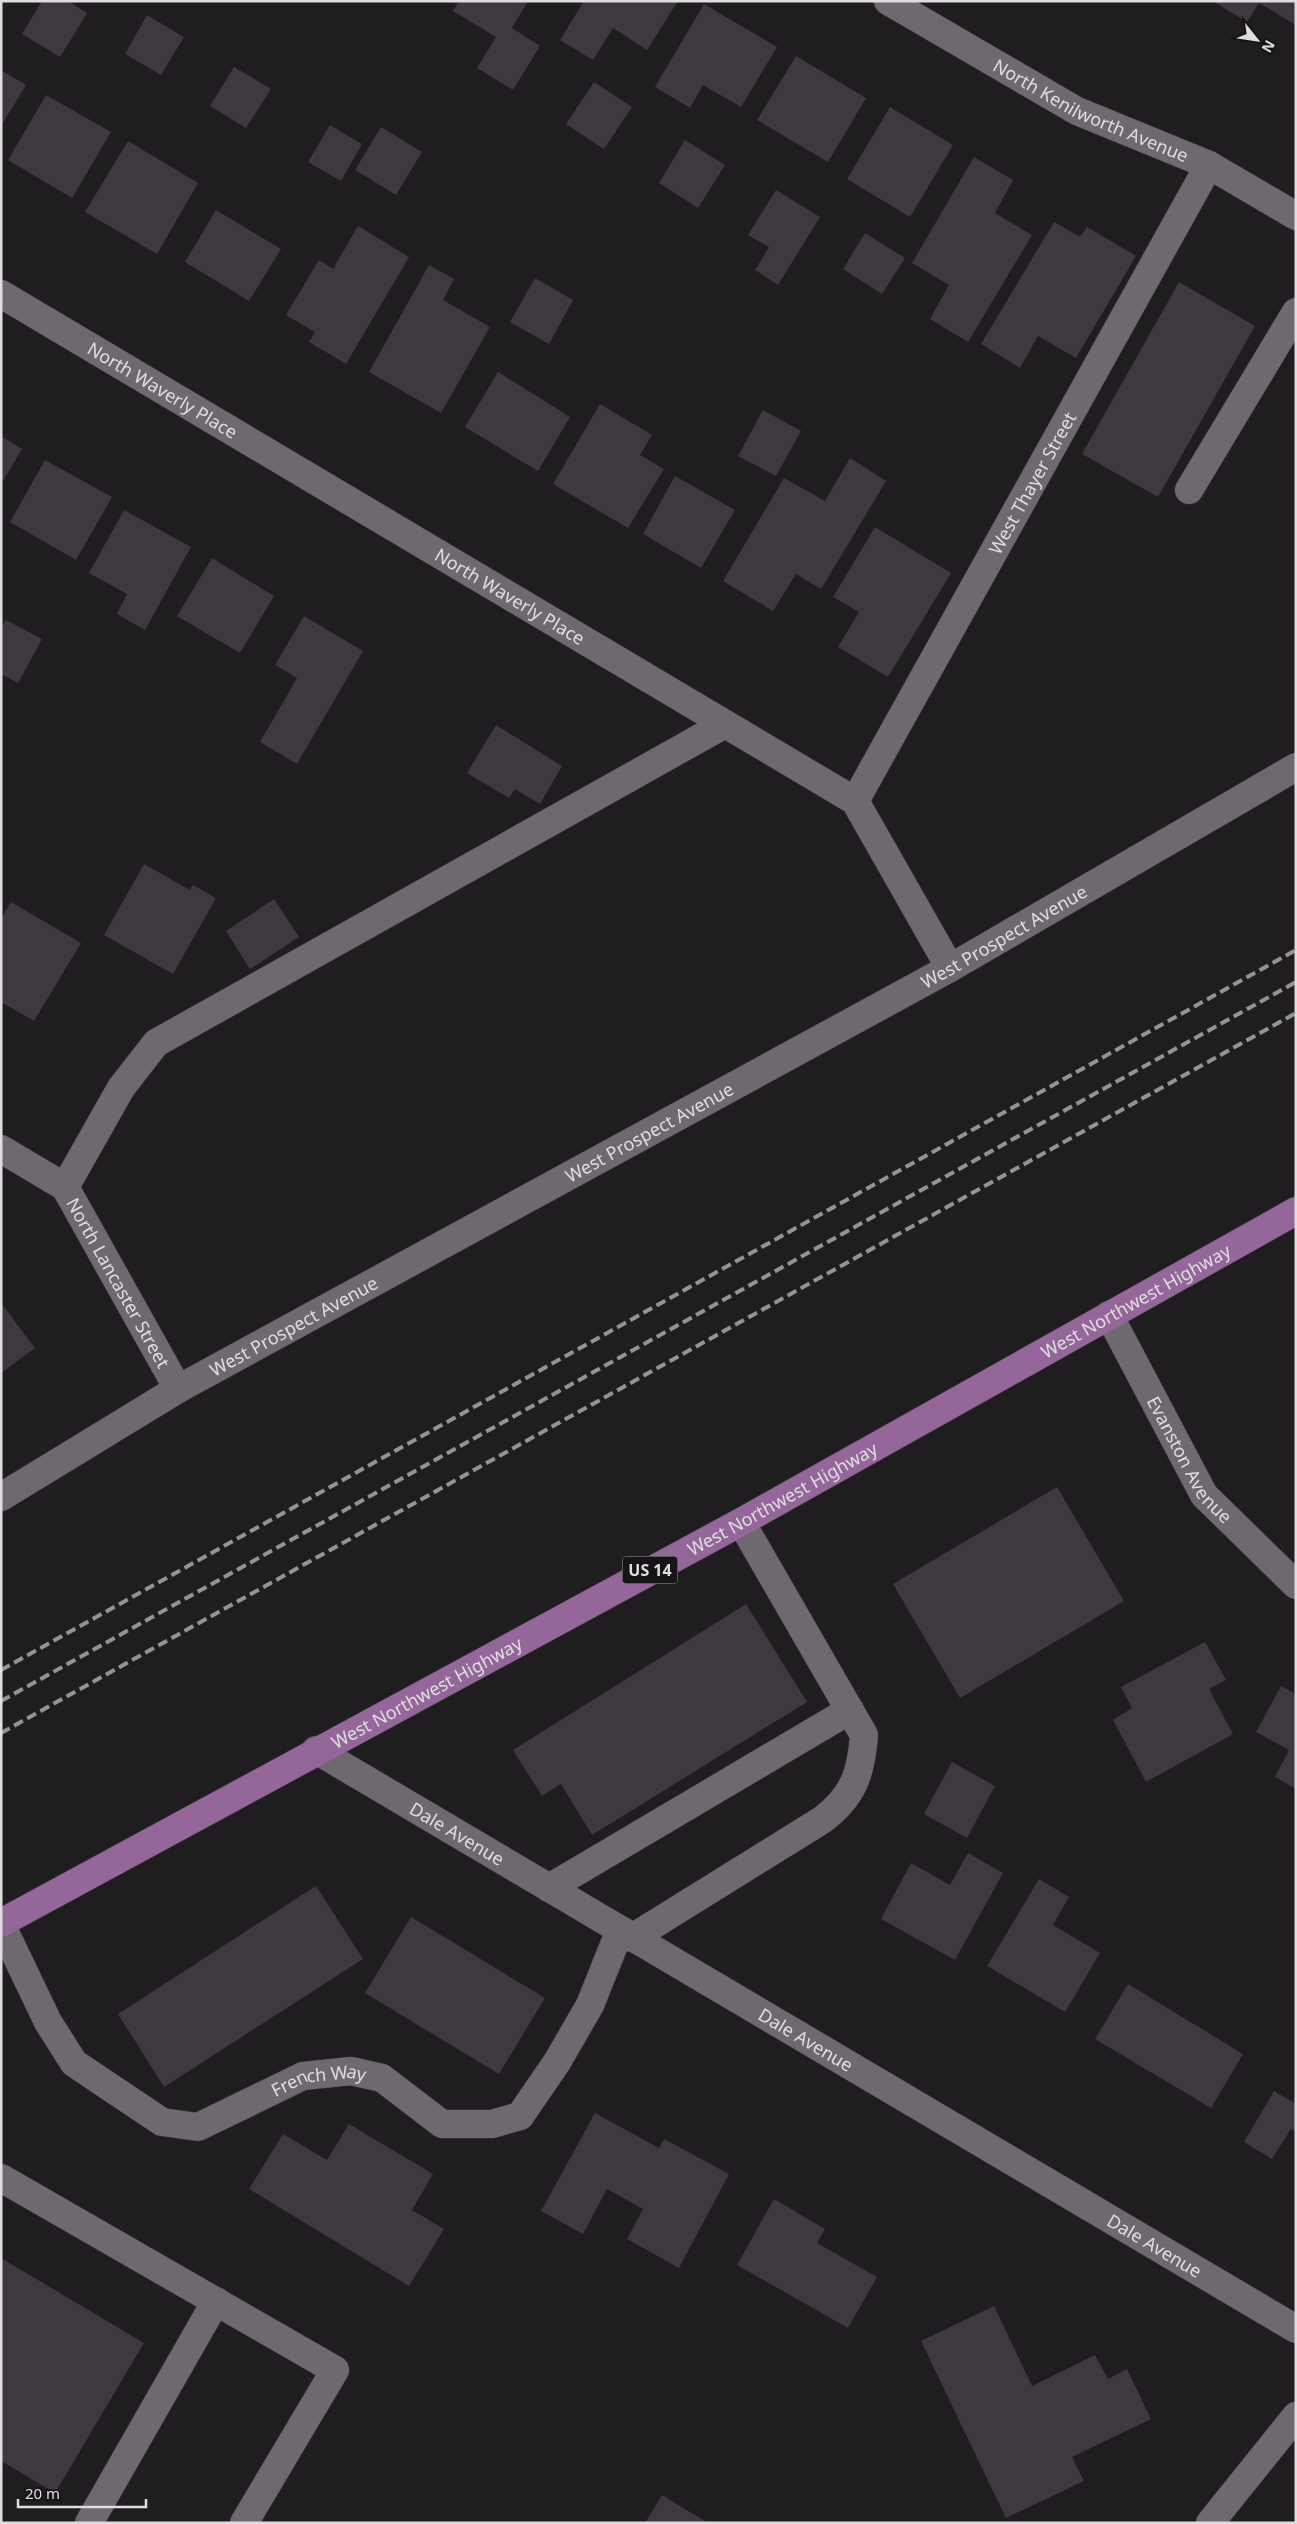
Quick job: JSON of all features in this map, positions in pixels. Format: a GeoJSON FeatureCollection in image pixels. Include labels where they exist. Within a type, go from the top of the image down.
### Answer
{"type":"FeatureCollection","features":[{"type":"Feature","properties":{"kind":"main road","name":"West Northwest Highway"},"geometry":{"type":"LineString","coordinates":[[1,1923],[316,1750],[741,1522],[1296,1211]]}},
{"type":"Feature","properties":{"kind":"street","name":"North Kenilworth Avenue"},"geometry":{"type":"LineString","coordinates":[[888,1],[1077,111],[1209,165],[1296,216]]}},
{"type":"Feature","properties":{"kind":"street","name":"West Thayer Street"},"geometry":{"type":"LineString","coordinates":[[855,801],[1209,165]]}},
{"type":"Feature","properties":{"kind":"street","name":"North Waverly Place"},"geometry":{"type":"LineString","coordinates":[[1,294],[855,801],[950,968]]}},
{"type":"Feature","properties":{"kind":"street"},"geometry":{"type":"LineString","coordinates":[[1189,490],[1296,312]]}},
{"type":"Feature","properties":{"kind":"street"},"geometry":{"type":"LineString","coordinates":[[65,1187],[122,1088],[156,1043],[726,724]]}},
{"type":"Feature","properties":{"kind":"street","name":"West Prospect Avenue"},"geometry":{"type":"LineString","coordinates":[[1,1497],[178,1389],[950,968],[1296,767]]}},
{"type":"Feature","properties":{"kind":"street","name":"North Lancaster Street"},"geometry":{"type":"LineString","coordinates":[[1,1149],[65,1187],[178,1389]]}},
{"type":"Feature","properties":{"kind":"street","name":"Evanston Avenue"},"geometry":{"type":"LineString","coordinates":[[1108,1315],[1204,1494],[1296,1584]]}},
{"type":"Feature","properties":{"kind":"street"},"geometry":{"type":"LineString","coordinates":[[626,1934],[822,1820],[840,1807],[862,1765],[864,1735],[741,1522]]}},
{"type":"Feature","properties":{"kind":"street"},"geometry":{"type":"LineString","coordinates":[[549,1888],[850,1710]]}},
{"type":"Feature","properties":{"kind":"street","name":"Dale Avenue"},"geometry":{"type":"LineString","coordinates":[[316,1750],[1296,2328]]}},
{"type":"Feature","properties":{"kind":"street","name":"French Way"},"geometry":{"type":"LineString","coordinates":[[1,1923],[48,2022],[74,2063],[162,2122],[198,2127],[303,2076],[350,2071],[382,2078],[442,2124],[492,2124],[520,2116],[557,2062],[590,2005],[626,1934]]}},
{"type":"Feature","properties":{"kind":"street"},"geometry":{"type":"LineString","coordinates":[[1,2178],[335,2370],[244,2523]]}},
{"type":"Feature","properties":{"kind":"street"},"geometry":{"type":"LineString","coordinates":[[89,2523],[216,2301]]}},
{"type":"Feature","properties":{"kind":"street"},"geometry":{"type":"LineString","coordinates":[[1210,2523],[1296,2416]]}},
{"type":"Feature","properties":{"kind":"building"},"geometry":{"type":"Polygon","coordinates":[[[42,1],[68,1],[87,13],[60,57],[22,34],[42,1]]]}},
{"type":"Feature","properties":{"kind":"building"},"geometry":{"type":"Polygon","coordinates":[[[459,1],[528,1],[512,28],[540,46],[513,90],[477,68],[496,37],[453,11],[459,1]]]}},
{"type":"Feature","properties":{"kind":"building"},"geometry":{"type":"Polygon","coordinates":[[[584,1],[678,1],[647,50],[613,28],[593,60],[560,40],[584,1]]]}},
{"type":"Feature","properties":{"kind":"building"},"geometry":{"type":"Polygon","coordinates":[[[1213,1],[1296,1],[1296,25],[1259,3],[1247,22],[1213,1]]]}},
{"type":"Feature","properties":{"kind":"building"},"geometry":{"type":"Polygon","coordinates":[[[704,4],[777,47],[741,107],[703,85],[690,108],[655,87],[704,4]]]}},
{"type":"Feature","properties":{"kind":"building"},"geometry":{"type":"Polygon","coordinates":[[[147,15],[184,37],[161,75],[125,54],[147,15]]]}},
{"type":"Feature","properties":{"kind":"building"},"geometry":{"type":"Polygon","coordinates":[[[796,56],[866,98],[828,162],[757,120],[796,56]]]}},
{"type":"Feature","properties":{"kind":"building"},"geometry":{"type":"Polygon","coordinates":[[[234,67],[271,89],[246,128],[210,106],[234,67]]]}},
{"type":"Feature","properties":{"kind":"building"},"geometry":{"type":"Polygon","coordinates":[[[1,70],[26,85],[1,126],[1,70]]]}},
{"type":"Feature","properties":{"kind":"building"},"geometry":{"type":"Polygon","coordinates":[[[594,82],[632,107],[604,149],[566,124],[594,82]]]}},
{"type":"Feature","properties":{"kind":"building"},"geometry":{"type":"Polygon","coordinates":[[[46,95],[111,132],[72,198],[8,160],[46,95]]]}},
{"type":"Feature","properties":{"kind":"building"},"geometry":{"type":"Polygon","coordinates":[[[890,107],[953,145],[910,217],[847,179],[890,107]]]}},
{"type":"Feature","properties":{"kind":"building"},"geometry":{"type":"Polygon","coordinates":[[[330,125],[362,144],[341,181],[308,162],[330,125]]]}},
{"type":"Feature","properties":{"kind":"building"},"geometry":{"type":"Polygon","coordinates":[[[381,127],[422,152],[396,195],[355,170],[381,127]]]}},
{"type":"Feature","properties":{"kind":"building"},"geometry":{"type":"Polygon","coordinates":[[[685,140],[725,165],[698,208],[659,183],[685,140]]]}},
{"type":"Feature","properties":{"kind":"building"},"geometry":{"type":"Polygon","coordinates":[[[128,141],[198,183],[157,254],[85,212],[128,141]]]}},
{"type":"Feature","properties":{"kind":"building"},"geometry":{"type":"Polygon","coordinates":[[[974,157],[1013,180],[995,213],[1032,235],[968,342],[930,319],[949,285],[912,263],[974,157]]]}},
{"type":"Feature","properties":{"kind":"building"},"geometry":{"type":"Polygon","coordinates":[[[776,190],[820,217],[778,285],[755,270],[769,247],[748,235],[776,190]]]}},
{"type":"Feature","properties":{"kind":"building"},"geometry":{"type":"Polygon","coordinates":[[[216,210],[281,249],[249,301],[185,262],[216,210]]]}},
{"type":"Feature","properties":{"kind":"building"},"geometry":{"type":"Polygon","coordinates":[[[1054,222],[1080,237],[1087,227],[1136,256],[1076,358],[1038,336],[1020,368],[981,344],[1054,222]]]}},
{"type":"Feature","properties":{"kind":"building"},"geometry":{"type":"Polygon","coordinates":[[[358,226],[409,257],[346,364],[309,342],[315,332],[286,315],[319,260],[333,269],[358,226]]]}},
{"type":"Feature","properties":{"kind":"building"},"geometry":{"type":"Polygon","coordinates":[[[865,233],[905,258],[882,294],[843,269],[865,233]]]}},
{"type":"Feature","properties":{"kind":"building"},"geometry":{"type":"Polygon","coordinates":[[[429,265],[454,279],[443,300],[490,327],[441,413],[369,372],[429,265]]]}},
{"type":"Feature","properties":{"kind":"building"},"geometry":{"type":"Polygon","coordinates":[[[535,278],[573,300],[549,344],[510,322],[535,278]]]}},
{"type":"Feature","properties":{"kind":"building"},"geometry":{"type":"Polygon","coordinates":[[[1179,282],[1255,326],[1158,497],[1082,454],[1179,282]]]}},
{"type":"Feature","properties":{"kind":"building"},"geometry":{"type":"Polygon","coordinates":[[[498,372],[570,417],[538,471],[465,427],[498,372]]]}},
{"type":"Feature","properties":{"kind":"building"},"geometry":{"type":"Polygon","coordinates":[[[600,404],[652,435],[640,455],[664,469],[628,528],[553,484],[600,404]]]}},
{"type":"Feature","properties":{"kind":"building"},"geometry":{"type":"Polygon","coordinates":[[[763,410],[801,431],[776,476],[738,456],[763,410]]]}},
{"type":"Feature","properties":{"kind":"building"},"geometry":{"type":"Polygon","coordinates":[[[1,436],[22,449],[1,484],[1,436]]]}},
{"type":"Feature","properties":{"kind":"building"},"geometry":{"type":"Polygon","coordinates":[[[850,458],[886,481],[821,589],[796,574],[773,611],[723,581],[784,478],[825,501],[850,458]]]}},
{"type":"Feature","properties":{"kind":"building"},"geometry":{"type":"Polygon","coordinates":[[[45,460],[112,497],[76,560],[10,522],[45,460]]]}},
{"type":"Feature","properties":{"kind":"building"},"geometry":{"type":"Polygon","coordinates":[[[675,476],[735,510],[701,568],[643,534],[675,476]]]}},
{"type":"Feature","properties":{"kind":"building"},"geometry":{"type":"Polygon","coordinates":[[[124,510],[191,547],[145,630],[117,614],[127,594],[89,573],[124,510]]]}},
{"type":"Feature","properties":{"kind":"building"},"geometry":{"type":"Polygon","coordinates":[[[875,527],[951,573],[888,677],[838,647],[859,612],[833,597],[875,527]]]}},
{"type":"Feature","properties":{"kind":"building"},"geometry":{"type":"Polygon","coordinates":[[[212,558],[274,596],[240,653],[177,616],[212,558]]]}},
{"type":"Feature","properties":{"kind":"building"},"geometry":{"type":"Polygon","coordinates":[[[304,616],[363,651],[297,764],[260,742],[297,678],[275,665],[304,616]]]}},
{"type":"Feature","properties":{"kind":"building"},"geometry":{"type":"Polygon","coordinates":[[[6,620],[42,639],[18,683],[1,674],[1,628],[6,620]]]}},
{"type":"Feature","properties":{"kind":"building"},"geometry":{"type":"Polygon","coordinates":[[[496,725],[562,766],[540,804],[515,789],[509,798],[467,773],[496,725]]]}},
{"type":"Feature","properties":{"kind":"building"},"geometry":{"type":"Polygon","coordinates":[[[144,864],[190,890],[193,885],[216,898],[173,974],[104,935],[144,864]]]}},
{"type":"Feature","properties":{"kind":"building"},"geometry":{"type":"Polygon","coordinates":[[[274,899],[299,937],[250,969],[226,931],[274,899]]]}},
{"type":"Feature","properties":{"kind":"building"},"geometry":{"type":"Polygon","coordinates":[[[11,902],[81,943],[34,1021],[1,1002],[1,919],[11,902]]]}},
{"type":"Feature","properties":{"kind":"building"},"geometry":{"type":"Polygon","coordinates":[[[1,1303],[35,1348],[1,1373],[1,1303]]]}},
{"type":"Feature","properties":{"kind":"building"},"geometry":{"type":"Polygon","coordinates":[[[1057,1487],[1124,1601],[960,1698],[893,1584],[1057,1487]]]}},
{"type":"Feature","properties":{"kind":"building"},"geometry":{"type":"Polygon","coordinates":[[[746,1604],[807,1702],[592,1835],[561,1784],[542,1796],[513,1750],[746,1604]]]}},
{"type":"Feature","properties":{"kind":"building"},"geometry":{"type":"Polygon","coordinates":[[[1205,1642],[1226,1680],[1209,1689],[1233,1734],[1146,1782],[1113,1720],[1132,1708],[1121,1687],[1205,1642]]]}},
{"type":"Feature","properties":{"kind":"building"},"geometry":{"type":"Polygon","coordinates":[[[1281,1686],[1296,1694],[1296,1789],[1275,1777],[1289,1750],[1256,1732],[1281,1686]]]}},
{"type":"Feature","properties":{"kind":"building"},"geometry":{"type":"Polygon","coordinates":[[[952,1762],[995,1786],[967,1838],[924,1814],[952,1762]]]}},
{"type":"Feature","properties":{"kind":"building"},"geometry":{"type":"Polygon","coordinates":[[[968,1853],[1003,1873],[955,1960],[881,1919],[911,1863],[950,1885],[968,1853]]]}},
{"type":"Feature","properties":{"kind":"building"},"geometry":{"type":"Polygon","coordinates":[[[1039,1879],[1069,1897],[1053,1925],[1100,1953],[1065,2012],[987,1966],[1039,1879]]]}},
{"type":"Feature","properties":{"kind":"building"},"geometry":{"type":"Polygon","coordinates":[[[316,1886],[363,1959],[164,2087],[118,2014],[316,1886]]]}},
{"type":"Feature","properties":{"kind":"building"},"geometry":{"type":"Polygon","coordinates":[[[411,1917],[545,1998],[499,2074],[365,1993],[411,1917]]]}},
{"type":"Feature","properties":{"kind":"building"},"geometry":{"type":"Polygon","coordinates":[[[1128,1984],[1243,2054],[1211,2108],[1095,2039],[1128,1984]]]}},
{"type":"Feature","properties":{"kind":"building"},"geometry":{"type":"Polygon","coordinates":[[[1274,2091],[1296,2104],[1296,2132],[1291,2129],[1272,2159],[1244,2142],[1274,2091]]]}},
{"type":"Feature","properties":{"kind":"building"},"geometry":{"type":"Polygon","coordinates":[[[595,2113],[659,2148],[664,2139],[729,2174],[679,2268],[627,2239],[643,2209],[607,2189],[583,2234],[541,2211],[595,2113]]]}},
{"type":"Feature","properties":{"kind":"building"},"geometry":{"type":"Polygon","coordinates":[[[349,2124],[433,2174],[412,2210],[444,2229],[409,2286],[249,2189],[283,2134],[327,2160],[349,2124]]]}},
{"type":"Feature","properties":{"kind":"building"},"geometry":{"type":"Polygon","coordinates":[[[774,2199],[825,2229],[817,2243],[877,2277],[848,2328],[737,2265],[774,2199]]]}},
{"type":"Feature","properties":{"kind":"building"},"geometry":{"type":"Polygon","coordinates":[[[1,2258],[144,2343],[55,2493],[1,2461],[1,2258]]]}},
{"type":"Feature","properties":{"kind":"building"},"geometry":{"type":"Polygon","coordinates":[[[994,2306],[1032,2386],[1095,2355],[1108,2379],[1127,2369],[1151,2419],[1072,2457],[1084,2481],[1006,2518],[921,2341],[994,2306]]]}},
{"type":"Feature","properties":{"kind":"building"},"geometry":{"type":"Polygon","coordinates":[[[662,2495],[708,2523],[645,2523],[662,2495]]]}},
{"type":"Feature","properties":{"kind":"railway"},"geometry":{"type":"LineString","coordinates":[[1,1670],[1296,950]]}},
{"type":"Feature","properties":{"kind":"railway"},"geometry":{"type":"LineString","coordinates":[[1,1701],[1296,982]]}},
{"type":"Feature","properties":{"kind":"railway"},"geometry":{"type":"LineString","coordinates":[[1,1733],[1296,1013]]}}]}
